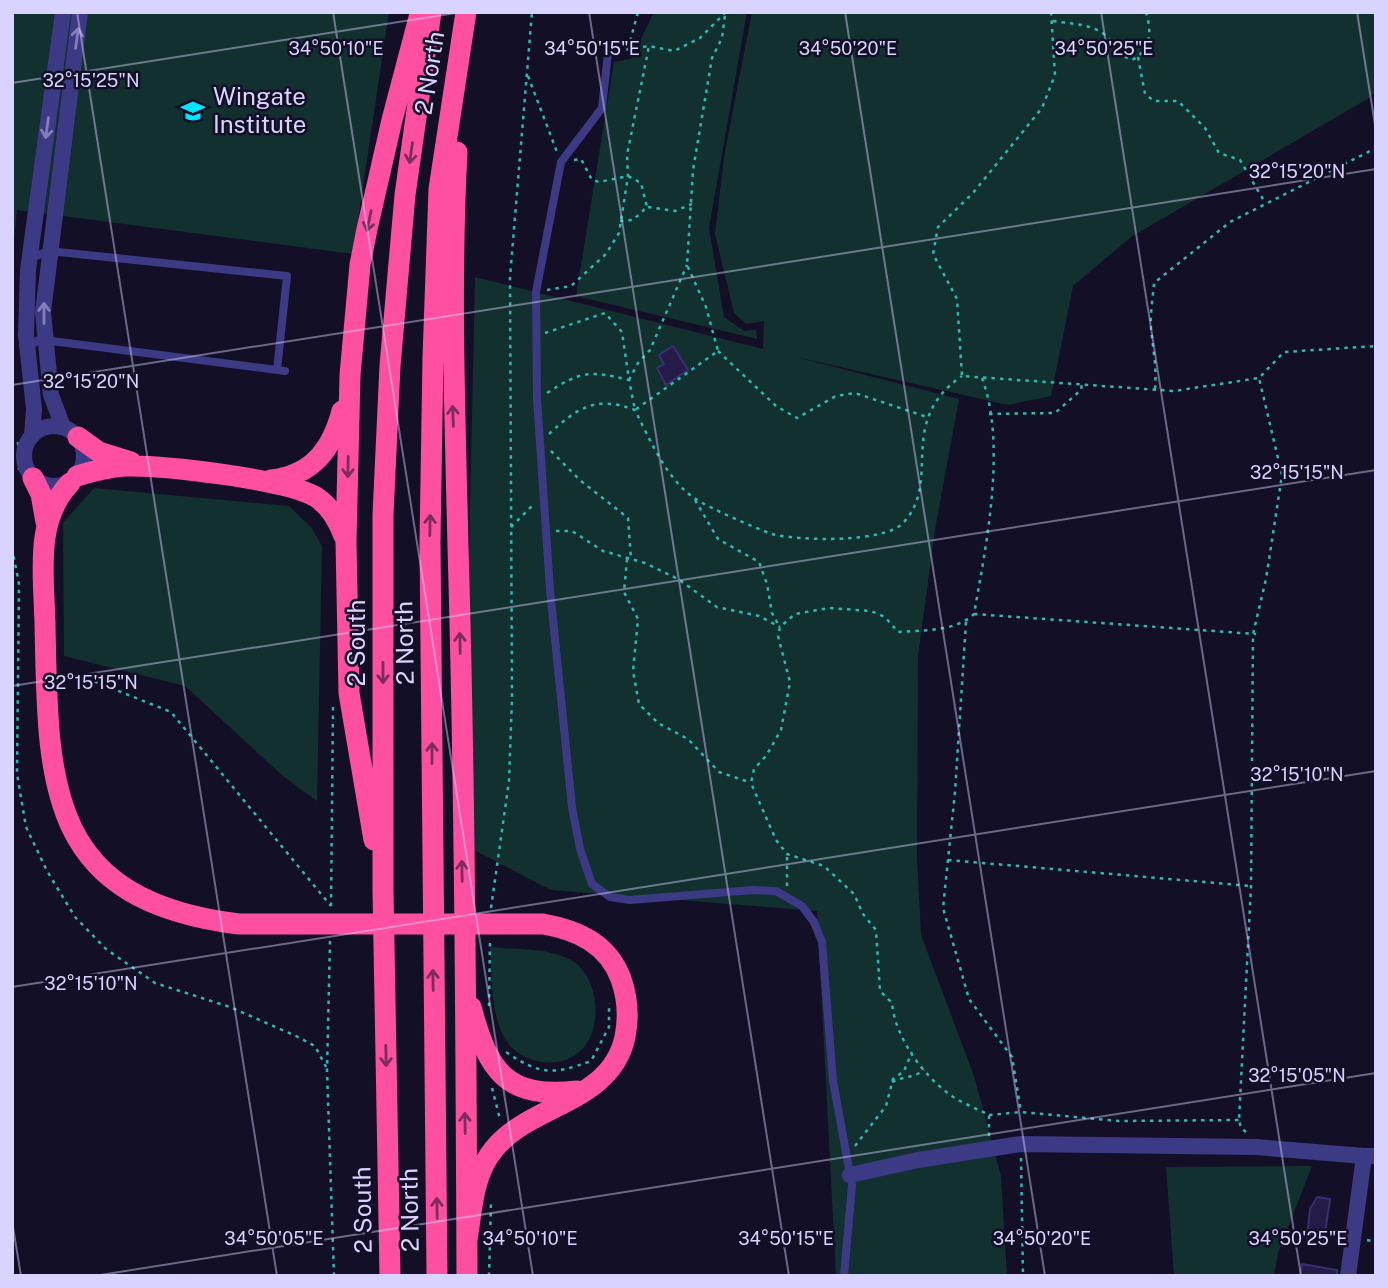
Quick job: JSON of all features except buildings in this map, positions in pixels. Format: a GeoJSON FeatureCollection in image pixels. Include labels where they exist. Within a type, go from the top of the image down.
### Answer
{"type":"FeatureCollection","features":[{"type":"Feature","properties":{"kind":"highway"},"geometry":{"type":"LineString","coordinates":[[383,890],[351,721],[346,542],[350,375],[363,253],[391,120],[421,12]]}},
{"type":"Feature","properties":{"kind":"highway","name":"2 South"},"geometry":{"type":"LineString","coordinates":[[390,1276],[383,890],[383,543],[390,366],[405,195],[432,12]]}},
{"type":"Feature","properties":{"kind":"highway"},"geometry":{"type":"LineString","coordinates":[[465,16],[453,266],[467,1276]]}},
{"type":"Feature","properties":{"kind":"highway","name":"2 North"},"geometry":{"type":"LineString","coordinates":[[438,1276],[430,542],[433,357],[439,190],[465,16]]}},
{"type":"Feature","properties":{"kind":"highway"},"geometry":{"type":"LineString","coordinates":[[259,481],[290,476],[318,461],[333,441],[350,375]]}},
{"type":"Feature","properties":{"kind":"highway"},"geometry":{"type":"LineString","coordinates":[[70,432],[99,452],[147,466],[259,481],[289,487],[316,497],[335,516],[346,542]]}},
{"type":"Feature","properties":{"kind":"highway"},"geometry":{"type":"LineString","coordinates":[[46,522],[57,496],[73,479],[108,468],[147,466]]}},
{"type":"Feature","properties":{"kind":"highway"},"geometry":{"type":"LineString","coordinates":[[28,479],[41,494],[46,522],[43,565],[47,728],[57,792],[80,842],[99,867],[125,889],[180,914],[239,925],[287,922],[543,924],[569,930],[591,940],[613,962],[626,994],[628,1010],[624,1042],[608,1070],[586,1090],[505,1138],[482,1168],[467,1240]]}},
{"type":"Feature","properties":{"kind":"highway"},"geometry":{"type":"LineString","coordinates":[[464,981],[477,1030],[497,1071],[509,1082],[530,1091],[553,1093],[586,1090]]}},
{"type":"Feature","properties":{"kind":"street"},"geometry":{"type":"LineString","coordinates":[[63,12],[30,259],[27,350],[34,409],[25,437],[24,451],[28,479],[51,486],[73,479],[85,458],[51,395],[44,340],[49,251],[80,12]]}},
{"type":"Feature","properties":{"kind":"street"},"geometry":{"type":"LineString","coordinates":[[25,437],[43,428],[70,432]]}},
{"type":"Feature","properties":{"kind":"street"},"geometry":{"type":"LineString","coordinates":[[850,1175],[989,1147],[1021,1144],[1256,1147],[1370,1156],[1348,1276]]}},
{"type":"Feature","properties":{"kind":"lane"},"geometry":{"type":"LineString","coordinates":[[608,53],[602,108],[561,162],[536,292],[537,399],[544,493],[572,807],[580,849],[592,884],[610,897],[630,900],[752,890],[776,891],[802,906],[814,922],[822,942],[833,1081],[850,1175],[844,1276]]}},
{"type":"Feature","properties":{"kind":"lane"},"geometry":{"type":"LineString","coordinates":[[27,350],[37,341],[44,340],[281,371],[287,276],[49,251],[30,259]]}},
{"type":"Feature","properties":{"kind":"path"},"geometry":{"type":"LineString","coordinates":[[489,1015],[494,922],[509,781],[512,698],[510,277],[532,12]]}},
{"type":"Feature","properties":{"kind":"path"},"geometry":{"type":"LineString","coordinates":[[628,49],[638,12]]}},
{"type":"Feature","properties":{"kind":"path"},"geometry":{"type":"LineString","coordinates":[[962,376],[957,299],[933,254],[938,227],[973,192],[1042,108],[1055,75],[1051,12]]}},
{"type":"Feature","properties":{"kind":"path"},"geometry":{"type":"LineString","coordinates":[[1053,21],[1097,28],[1112,38],[1117,52],[1132,61],[1149,43],[1146,12]]}},
{"type":"Feature","properties":{"kind":"path"},"geometry":{"type":"LineString","coordinates":[[608,53],[649,46],[674,51],[700,38],[725,14]]}},
{"type":"Feature","properties":{"kind":"path"},"geometry":{"type":"LineString","coordinates":[[629,380],[638,363],[650,350],[687,265],[695,158],[712,58],[722,38],[725,14]]}},
{"type":"Feature","properties":{"kind":"path"},"geometry":{"type":"LineString","coordinates":[[536,292],[571,286],[606,254],[619,233],[628,176],[627,155],[649,46]]}},
{"type":"Feature","properties":{"kind":"path"},"geometry":{"type":"LineString","coordinates":[[1138,57],[1145,94],[1154,101],[1178,101],[1205,128],[1219,153],[1240,160],[1265,202]]}},
{"type":"Feature","properties":{"kind":"path"},"geometry":{"type":"LineString","coordinates":[[527,73],[561,162],[581,159],[592,180],[599,182],[628,176],[641,183],[647,207]]}},
{"type":"Feature","properties":{"kind":"path"},"geometry":{"type":"LineString","coordinates":[[1155,389],[1157,369],[1151,327],[1154,283],[1230,222],[1376,148]]}},
{"type":"Feature","properties":{"kind":"path"},"geometry":{"type":"LineString","coordinates":[[647,207],[675,211],[692,204]]}},
{"type":"Feature","properties":{"kind":"path"},"geometry":{"type":"LineString","coordinates":[[620,221],[633,220],[647,207]]}},
{"type":"Feature","properties":{"kind":"path"},"geometry":{"type":"LineString","coordinates":[[687,265],[706,307],[718,351],[750,378],[776,406],[797,418],[836,396],[855,393],[927,416]]}},
{"type":"Feature","properties":{"kind":"path"},"geometry":{"type":"LineString","coordinates":[[536,336],[605,313],[622,331],[635,410],[658,457],[694,498],[718,539],[759,562],[767,584],[772,613],[780,627]]}},
{"type":"Feature","properties":{"kind":"path"},"geometry":{"type":"LineString","coordinates":[[694,498],[773,534],[816,538],[879,536],[901,525],[916,504],[920,482],[922,433],[927,416],[951,384],[962,376],[1174,391],[1259,378],[1284,352],[1376,346]]}},
{"type":"Feature","properties":{"kind":"path"},"geometry":{"type":"LineString","coordinates":[[718,351],[635,410],[604,404],[576,409],[541,442],[581,481],[628,518],[629,559],[624,592],[638,619],[634,671],[639,704],[658,723],[688,739],[719,772],[751,783]]}},
{"type":"Feature","properties":{"kind":"path"},"geometry":{"type":"LineString","coordinates":[[537,399],[575,375],[593,371],[629,380]]}},
{"type":"Feature","properties":{"kind":"path"},"geometry":{"type":"LineString","coordinates":[[982,378],[992,450],[990,526],[974,614],[966,622],[940,629],[898,632],[885,617],[871,611],[829,608],[795,614],[780,627],[778,636],[790,682],[781,730],[766,756],[754,769],[751,783],[776,840],[787,854],[824,866],[854,894],[863,914],[876,930],[880,991],[892,1003],[894,1021],[924,1070],[951,1096],[989,1115],[1021,1112],[1119,1121],[1239,1120],[1251,886],[1255,634],[1282,475],[1259,378]]}},
{"type":"Feature","properties":{"kind":"path"},"geometry":{"type":"LineString","coordinates":[[989,414],[1055,413],[1082,390],[1082,383]]}},
{"type":"Feature","properties":{"kind":"path"},"geometry":{"type":"LineString","coordinates":[[25,437],[18,469],[28,479]]}},
{"type":"Feature","properties":{"kind":"path"},"geometry":{"type":"LineString","coordinates":[[511,527],[544,493]]}},
{"type":"Feature","properties":{"kind":"path"},"geometry":{"type":"LineString","coordinates":[[547,530],[572,531],[603,551],[678,579],[717,607],[759,616],[780,627]]}},
{"type":"Feature","properties":{"kind":"path"},"geometry":{"type":"LineString","coordinates":[[974,614],[1255,634]]}},
{"type":"Feature","properties":{"kind":"path"},"geometry":{"type":"LineString","coordinates":[[966,622],[943,908],[969,999],[1012,1057],[1021,1112]]}},
{"type":"Feature","properties":{"kind":"path"},"geometry":{"type":"LineString","coordinates":[[46,672],[96,682],[171,712],[331,906],[333,697]]}},
{"type":"Feature","properties":{"kind":"path"},"geometry":{"type":"LineString","coordinates":[[787,854],[785,877],[789,898]]}},
{"type":"Feature","properties":{"kind":"path"},"geometry":{"type":"LineString","coordinates":[[947,860],[1251,886]]}},
{"type":"Feature","properties":{"kind":"path"},"geometry":{"type":"LineString","coordinates":[[330,933],[327,1070],[334,1276]]}},
{"type":"Feature","properties":{"kind":"path"},"geometry":{"type":"LineString","coordinates":[[505,1138],[492,1087],[504,1050],[533,1070],[568,1069],[591,1061],[609,1027],[608,994]]}},
{"type":"Feature","properties":{"kind":"path"},"geometry":{"type":"LineString","coordinates":[[846,1158],[886,1106],[892,1082],[904,1071],[912,1052]]}},
{"type":"Feature","properties":{"kind":"path"},"geometry":{"type":"LineString","coordinates":[[892,1082],[902,1077],[916,1077],[924,1070]]}},
{"type":"Feature","properties":{"kind":"path"},"geometry":{"type":"LineString","coordinates":[[989,1115],[989,1147]]}},
{"type":"Feature","properties":{"kind":"path"},"geometry":{"type":"LineString","coordinates":[[1021,1144],[1023,1276]]}},
{"type":"Feature","properties":{"kind":"path"},"geometry":{"type":"LineString","coordinates":[[489,1276],[491,1200]]}},
{"type":"Feature","properties":{"kind":"green space","name":"Wingate Institute"},"geometry":{"type":"Polygon","coordinates":[[[12,12],[389,12],[353,254],[17,210],[12,262],[12,12]]]}},
{"type":"Feature","properties":{"kind":"green space"},"geometry":{"type":"Polygon","coordinates":[[[654,12],[747,12],[709,228],[724,317],[744,331],[756,330],[757,339],[576,296],[614,62],[631,59],[654,12]]]}},
{"type":"Feature","properties":{"kind":"green space"},"geometry":{"type":"Polygon","coordinates":[[[752,12],[1376,12],[1376,91],[1369,98],[1131,237],[1073,286],[1051,396],[1008,405],[796,357],[959,399],[935,530],[918,656],[917,856],[921,935],[974,1076],[1001,1176],[1007,1276],[836,1276],[817,911],[551,890],[472,849],[465,736],[475,277],[763,349],[764,321],[746,324],[734,313],[715,234],[724,157],[752,12]]]}},
{"type":"Feature","properties":{"kind":"green space"},"geometry":{"type":"Polygon","coordinates":[[[94,488],[289,506],[311,527],[322,546],[317,801],[284,777],[185,686],[64,656],[63,523],[94,488]]]}},
{"type":"Feature","properties":{"kind":"green space"},"geometry":{"type":"Polygon","coordinates":[[[490,947],[555,954],[574,962],[583,970],[594,993],[596,1007],[592,1033],[578,1053],[559,1062],[537,1061],[518,1053],[510,1046],[496,1016],[490,947]]]}},
{"type":"Feature","properties":{"kind":"green space"},"geometry":{"type":"Polygon","coordinates":[[[1312,1166],[1278,1253],[1274,1276],[1174,1276],[1166,1167],[1312,1166]]]}},
{"type":"Feature","properties":{"kind":"place","name":"Wingate Institute"},"geometry":{"type":"Point","coordinates":[193,111]}}]}
